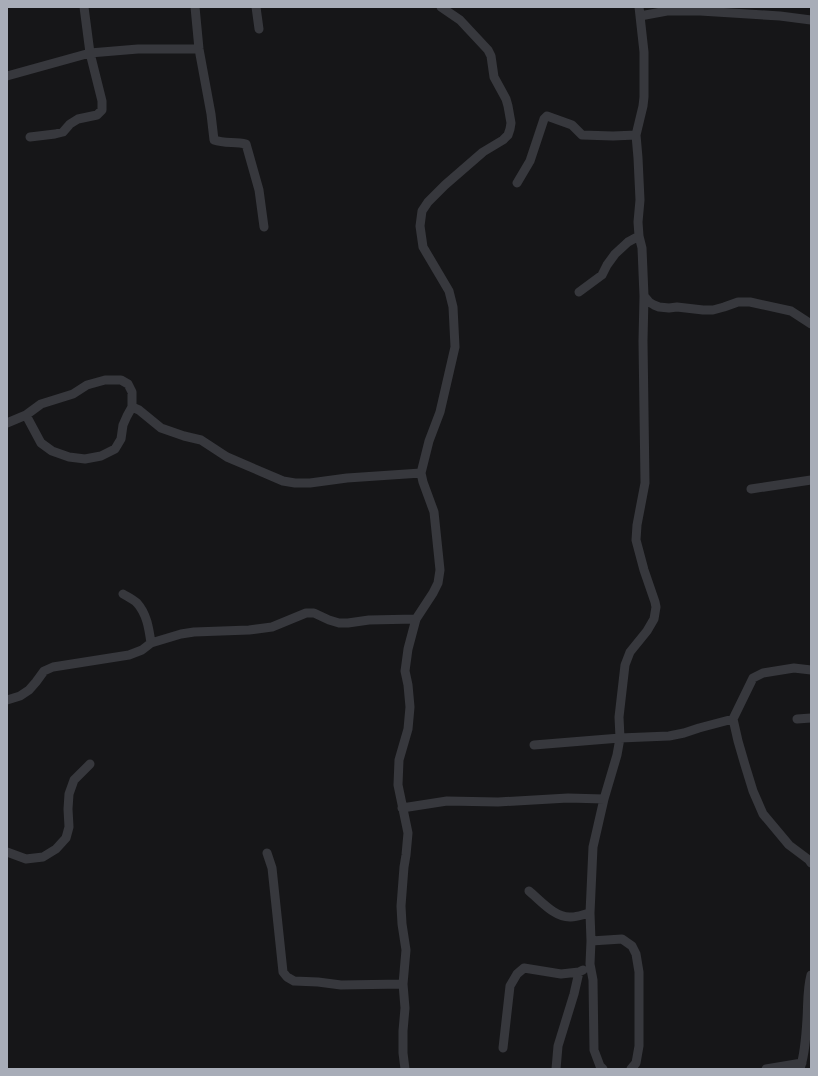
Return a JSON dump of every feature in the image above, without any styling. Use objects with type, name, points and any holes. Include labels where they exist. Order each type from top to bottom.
[{"type":"street","points":[[30,137],[63,132],[70,124],[78,119],[97,115],[102,110],[102,101],[90,53],[84,7]]},
{"type":"street","points":[[196,7],[199,49],[211,114],[214,140],[246,144],[259,190],[264,227]]},
{"type":"street","points":[[256,7],[259,29]]},
{"type":"street","points":[[405,1069],[403,1046],[403,1023],[405,1008],[403,984],[406,950],[400,906],[408,833],[398,785],[399,760],[408,729],[410,707],[405,671],[408,649],[416,619],[438,583],[440,570],[434,512],[421,472],[440,412],[455,347],[454,307],[449,291],[423,247],[420,226],[422,211],[428,202],[444,185],[483,152],[503,140],[508,134],[511,123],[506,99],[494,77],[491,56],[488,50],[460,20],[441,7]]},
{"type":"street","points":[[603,1069],[600,1066],[594,1050],[593,980],[590,964],[590,913],[593,847],[620,738],[619,717],[625,665],[630,652],[647,631],[654,619],[656,607],[636,540],[637,525],[645,483],[643,349],[644,296],[642,248],[638,222],[640,200],[636,135],[644,97],[644,52],[639,12],[700,11],[780,16],[811,20]]},
{"type":"street","points":[[7,76],[90,53],[138,49],[199,49]]},
{"type":"street","points":[[517,183],[530,161],[544,119],[547,116],[572,125],[582,135],[636,135]]},
{"type":"street","points":[[579,292],[602,275],[615,254],[628,242],[639,236]]},
{"type":"street","points":[[644,296],[654,305],[670,308],[677,307],[703,310],[713,310],[738,302],[750,302],[791,311],[811,324]]},
{"type":"street","points":[[7,423],[26,415],[41,404],[73,394],[86,385],[105,380],[121,380],[128,384],[132,392],[132,407],[123,425],[121,439],[115,449],[101,456],[85,459],[69,457],[52,451],[41,443],[26,415]]},
{"type":"street","points":[[132,407],[139,410],[161,428],[201,440],[227,457],[283,481],[310,483],[347,478],[421,472]]},
{"type":"street","points":[[750,489],[811,480]]},
{"type":"street","points":[[123,594],[138,604],[148,623],[151,643]]},
{"type":"street","points":[[7,700],[20,696],[29,690],[44,671],[53,667],[129,655],[142,650],[151,643],[181,634],[194,632],[249,630],[272,627],[306,613],[314,613],[339,623],[369,620],[416,619]]},
{"type":"street","points":[[811,670],[794,668],[763,672],[753,678],[734,719],[738,741],[745,765],[753,791],[763,814],[789,845],[809,860],[811,864]]},
{"type":"street","points":[[797,718],[811,718]]},
{"type":"street","points":[[534,745],[620,738],[669,736],[734,719]]},
{"type":"street","points":[[7,852],[26,859],[43,857],[56,849],[66,838],[69,827],[69,794],[74,780],[90,764]]},
{"type":"street","points":[[402,808],[447,801],[498,802],[568,798],[604,799]]},
{"type":"street","points":[[267,853],[272,868],[283,972],[287,977],[294,981],[335,984],[403,984]]},
{"type":"street","points":[[529,891],[561,916],[571,917],[590,913]]},
{"type":"street","points":[[591,941],[622,939],[632,946],[636,954],[639,972],[639,1046],[636,1063],[631,1069]]},
{"type":"street","points":[[503,1048],[510,986],[517,974],[524,968],[561,974],[579,972],[590,964]]},
{"type":"street","points":[[556,1069],[558,1046],[579,972]]},
{"type":"street","points":[[766,1069],[801,1066],[804,1056],[808,991],[811,975]]}]
